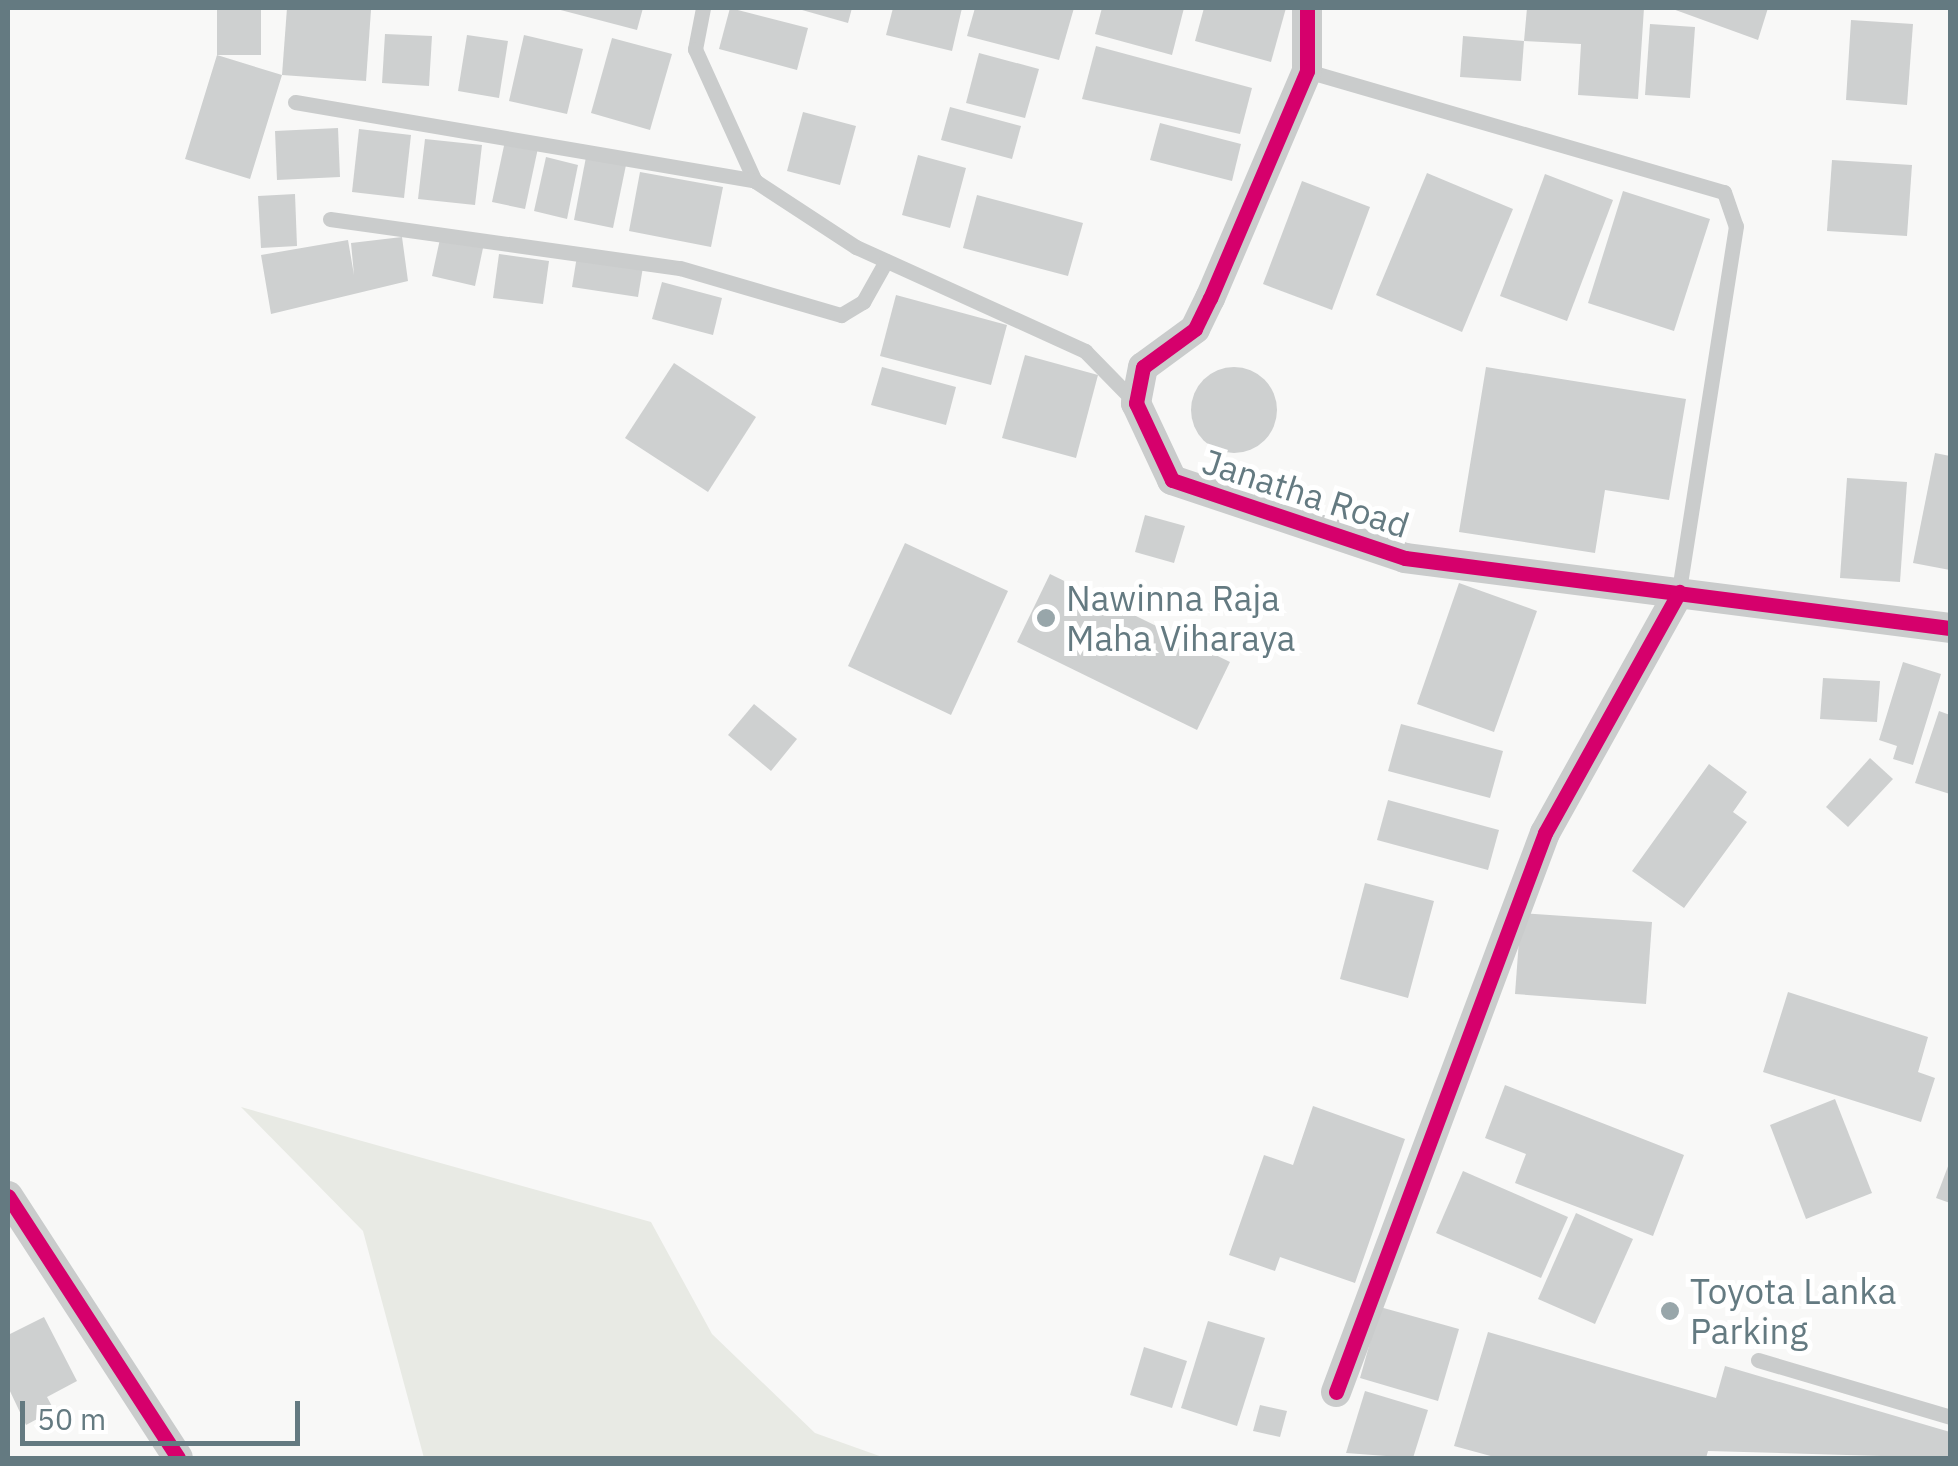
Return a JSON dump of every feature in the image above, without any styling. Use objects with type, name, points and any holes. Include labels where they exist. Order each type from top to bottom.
[{"type":"street","points":[[1136,403],[1142,367],[1195,328],[1307,71],[1307,8]]},
{"type":"street","name":"Janatha Road","points":[[1136,403],[1172,480],[1210,500],[1405,558],[1950,628]]},
{"type":"street","points":[[1336,1392],[1545,832],[1679,592]]},
{"type":"street","points":[[8,1196],[178,1458]]},
{"type":"lane","points":[[703,8],[695,48],[754,181]]},
{"type":"lane","points":[[1307,71],[1724,192],[1736,226],[1679,592]]},
{"type":"lane","points":[[295,102],[754,181],[886,261],[1085,351],[1136,403]]},
{"type":"lane","points":[[330,218],[680,268],[841,314],[863,302],[886,261]]},
{"type":"lane","points":[[1758,1360],[1950,1417]]},
{"type":"shaded area","points":[[241,1107],[651,1222],[712,1334],[815,1433],[885,1458],[424,1458],[363,1231]]},
{"type":"building","points":[[217,8],[261,8],[261,55],[217,55]]},
{"type":"building","points":[[287,8],[371,10],[366,81],[282,75]]},
{"type":"building","points":[[553,8],[643,8],[637,30]]},
{"type":"building","points":[[730,8],[808,28],[797,70],[719,49]]},
{"type":"building","points":[[795,8],[852,8],[848,23]]},
{"type":"building","points":[[893,8],[962,8],[952,51],[886,35]]},
{"type":"building","points":[[975,8],[1074,8],[1059,60],[967,36]]},
{"type":"building","points":[[1102,8],[1184,8],[1172,55],[1095,34]]},
{"type":"building","points":[[1204,8],[1286,8],[1271,62],[1195,41]]},
{"type":"building","points":[[1527,8],[1644,8],[1638,99],[1578,95],[1581,44],[1524,41]]},
{"type":"building","points":[[1670,8],[1768,8],[1758,40]]},
{"type":"building","points":[[1851,20],[1913,24],[1907,105],[1846,100]]},
{"type":"building","points":[[1650,24],[1695,27],[1690,98],[1645,95]]},
{"type":"building","points":[[385,34],[432,36],[429,86],[382,83]]},
{"type":"building","points":[[467,35],[508,41],[499,98],[458,91]]},
{"type":"building","points":[[524,35],[583,49],[567,114],[509,101]]},
{"type":"building","points":[[1463,36],[1524,41],[1521,81],[1460,77]]},
{"type":"building","points":[[612,38],[672,54],[650,130],[591,113]]},
{"type":"building","points":[[1096,46],[1252,88],[1240,134],[1082,99]]},
{"type":"building","points":[[979,53],[1039,69],[1025,118],[966,103]]},
{"type":"building","points":[[217,55],[282,75],[250,179],[185,159]]},
{"type":"building","points":[[950,107],[1021,126],[1012,159],[941,140]]},
{"type":"building","points":[[803,112],[856,126],[840,185],[787,171]]},
{"type":"building","points":[[1160,123],[1241,144],[1232,181],[1150,160]]},
{"type":"building","points":[[338,128],[340,177],[277,180],[275,131]]},
{"type":"building","points":[[359,129],[411,135],[404,198],[352,192]]},
{"type":"building","points":[[425,139],[482,145],[475,205],[418,199]]},
{"type":"building","points":[[505,141],[538,148],[525,209],[492,202]]},
{"type":"building","points":[[918,155],[966,168],[950,228],[902,215]]},
{"type":"building","points":[[546,157],[578,165],[567,219],[534,211]]},
{"type":"building","points":[[586,157],[626,165],[613,228],[574,220]]},
{"type":"building","points":[[1832,160],[1912,165],[1907,236],[1827,231]]},
{"type":"building","points":[[640,172],[723,187],[711,247],[629,231]]},
{"type":"building","points":[[1427,173],[1513,209],[1462,332],[1376,295]]},
{"type":"building","points":[[1545,174],[1613,200],[1567,321],[1500,296]]},
{"type":"building","points":[[1302,181],[1370,207],[1332,310],[1263,284]]},
{"type":"building","points":[[1623,191],[1710,219],[1674,331],[1588,303]]},
{"type":"building","points":[[295,194],[297,246],[261,248],[258,196]]},
{"type":"building","points":[[977,195],[1083,223],[1068,276],[963,248]]},
{"type":"building","points":[[402,237],[408,281],[271,314],[261,255],[348,240],[354,275],[351,243]]},
{"type":"building","points":[[440,239],[483,248],[475,286],[432,276]]},
{"type":"building","points":[[499,254],[549,261],[543,304],[493,298]]},
{"type":"building","points":[[577,256],[643,267],[638,297],[572,287]]},
{"type":"building","points":[[662,282],[722,298],[713,335],[652,319]]},
{"type":"building","points":[[896,295],[1007,325],[991,385],[880,356]]},
{"type":"building","points":[[1025,355],[1098,375],[1076,458],[1002,438]]},
{"type":"building","points":[[674,363],[756,417],[708,492],[625,438]]},
{"type":"building","points":[[882,367],[956,387],[946,425],[871,405]]},
{"type":"building","points":[[1226,367],[1242,367],[1265,379],[1274,393],[1274,427],[1265,441],[1242,453],[1226,453],[1210,446],[1198,434],[1191,418],[1191,402],[1198,386],[1210,374]]},
{"type":"building","points":[[1486,367],[1686,399],[1669,500],[1605,490],[1595,553],[1459,532]]},
{"type":"building","points":[[1935,453],[1950,456],[1950,570],[1913,563]]},
{"type":"building","points":[[1847,478],[1907,482],[1900,582],[1840,578]]},
{"type":"building","points":[[1145,515],[1185,526],[1174,563],[1135,552]]},
{"type":"building","points":[[905,543],[1008,591],[951,715],[848,666]]},
{"type":"building","points":[[1050,574],[1230,662],[1197,730],[1017,642]]},
{"type":"building","points":[[1459,583],[1537,611],[1494,732],[1417,704]]},
{"type":"building","points":[[1903,662],[1941,674],[1913,765],[1893,759],[1897,746],[1879,740]]},
{"type":"building","points":[[1823,678],[1880,681],[1877,722],[1820,719]]},
{"type":"building","points":[[754,704],[797,739],[771,771],[728,735]]},
{"type":"building","points":[[1939,711],[1950,715],[1950,794],[1915,783]]},
{"type":"building","points":[[1401,724],[1503,751],[1490,798],[1388,771]]},
{"type":"building","points":[[1870,758],[1893,779],[1848,827],[1826,807]]},
{"type":"building","points":[[1709,764],[1747,792],[1733,812],[1747,822],[1684,908],[1632,871]]},
{"type":"building","points":[[1388,800],[1499,830],[1488,870],[1377,840]]},
{"type":"building","points":[[1365,883],[1434,901],[1408,998],[1340,979]]},
{"type":"building","points":[[1521,913],[1652,922],[1646,1004],[1515,994]]},
{"type":"building","points":[[1788,992],[1928,1037],[1918,1072],[1935,1078],[1921,1122],[1763,1072]]},
{"type":"building","points":[[1505,1085],[1684,1155],[1653,1236],[1515,1183],[1526,1154],[1485,1138]]},
{"type":"building","points":[[1835,1099],[1872,1193],[1806,1219],[1770,1125]]},
{"type":"building","points":[[1313,1106],[1405,1139],[1355,1283],[1280,1257],[1275,1271],[1229,1255],[1264,1155],[1293,1165]]},
{"type":"building","points":[[1950,1161],[1950,1203],[1936,1198]]},
{"type":"building","points":[[1463,1171],[1568,1217],[1541,1278],[1436,1233]]},
{"type":"building","points":[[1576,1213],[1633,1239],[1595,1324],[1538,1299]]},
{"type":"building","points":[[1380,1307],[1459,1329],[1438,1401],[1360,1378]]},
{"type":"building","points":[[44,1317],[77,1381],[47,1397],[54,1410],[26,1425],[8,1387],[8,1335]]},
{"type":"building","points":[[1208,1321],[1265,1338],[1237,1426],[1181,1408]]},
{"type":"building","points":[[1488,1332],[1716,1398],[1725,1366],[1950,1432],[1950,1458],[1708,1451],[1706,1458],[1498,1458],[1454,1446]]},
{"type":"building","points":[[1144,1347],[1187,1361],[1172,1408],[1130,1395]]},
{"type":"building","points":[[1365,1391],[1428,1410],[1413,1458],[1346,1453]]},
{"type":"building","points":[[1260,1405],[1287,1411],[1280,1437],[1253,1431]]},
{"type":"cycle path","points":[[1307,8],[1307,71],[1210,298],[1195,329],[1143,367],[1136,403],[1172,480],[1405,558],[1950,628]]},
{"type":"cycle path","points":[[1336,1392],[1545,833],[1679,592]]},
{"type":"cycle path","points":[[8,1196],[178,1458]]},
{"type":"place","name":"Nawinna Raja Maha Viharaya","points":[[1046,618]]},
{"type":"place","name":"Toyota Lanka Parking","points":[[1670,1311]]}]
